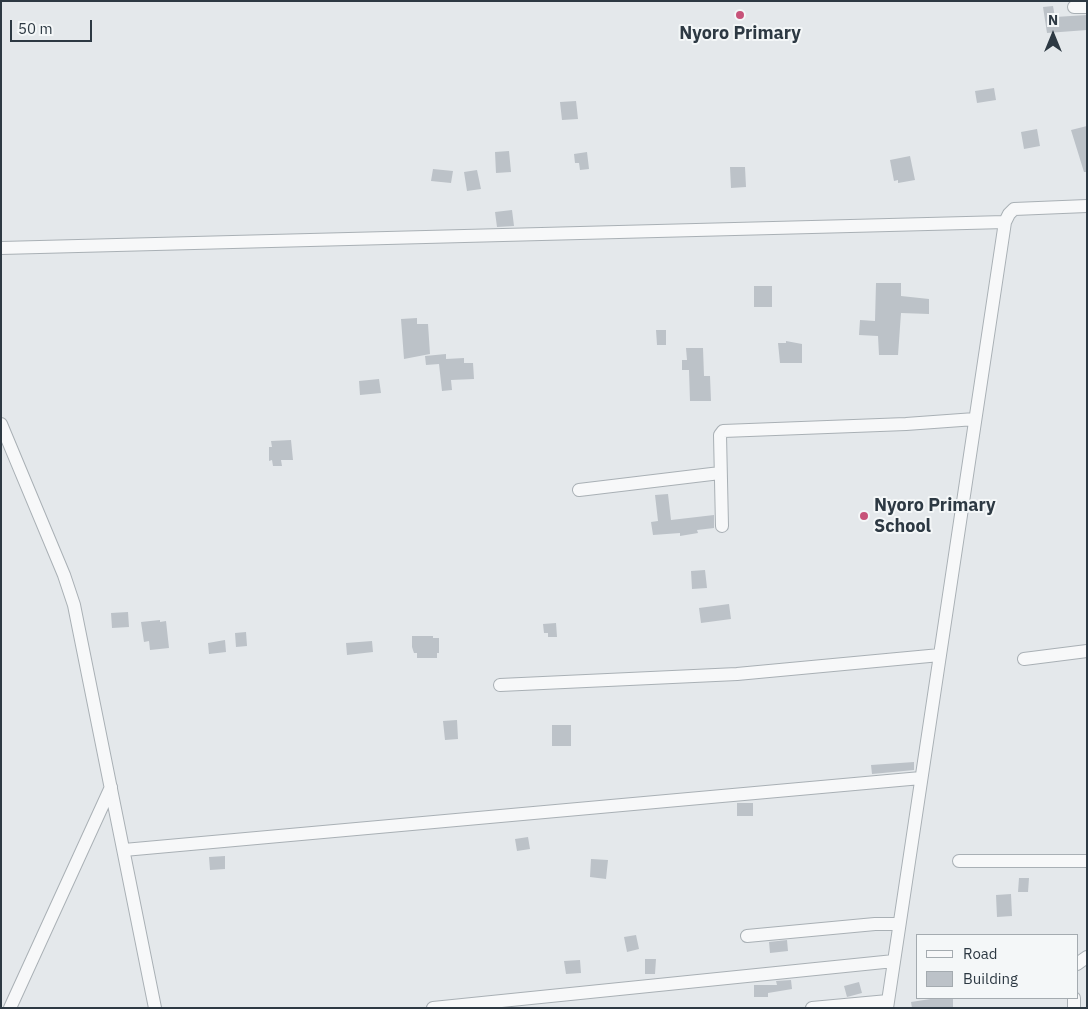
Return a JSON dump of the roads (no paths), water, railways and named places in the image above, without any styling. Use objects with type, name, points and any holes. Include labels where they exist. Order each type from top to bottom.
[{"type":"street","points":[[812,1008],[887,1004],[1005,222],[1008,214],[1014,209],[1087,206]]},
{"type":"street","points":[[1,248],[1005,222]]},
{"type":"street","points":[[722,526],[720,433],[723,430],[906,424],[975,419]]},
{"type":"street","points":[[1,424],[64,575],[74,605],[155,1008]]},
{"type":"street","points":[[579,490],[720,473]]},
{"type":"street","points":[[1024,659],[1087,651]]},
{"type":"street","points":[[500,685],[737,674],[940,655]]},
{"type":"street","points":[[124,850],[921,778]]},
{"type":"street","points":[[10,1008],[111,787]]},
{"type":"street","points":[[959,861],[1087,861]]},
{"type":"street","points":[[748,936],[875,924],[899,924]]},
{"type":"street","points":[[434,1008],[894,960]]},
{"type":"place","name":"Nyoro Primary","points":[[740,15]]},
{"type":"place","name":"Nyoro Primary School","points":[[864,516]]}]
